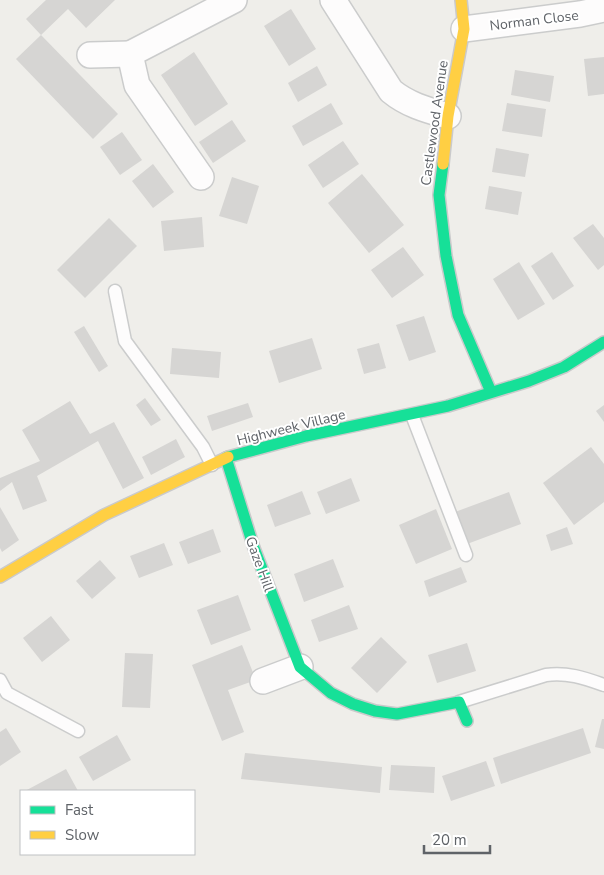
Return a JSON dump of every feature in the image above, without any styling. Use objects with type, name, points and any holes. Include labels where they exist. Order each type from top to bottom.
[{"type":"street","points":[[90,54],[130,54],[234,0]]},
{"type":"street","points":[[333,0],[391,91],[419,108],[448,116]]},
{"type":"street","name":"Castlewood Avenue","points":[[461,0],[464,29],[448,116],[439,195],[446,256],[458,315],[491,392]]},
{"type":"street","name":"Norman Close","points":[[464,29],[580,14],[604,9]]},
{"type":"street","points":[[130,54],[137,85],[201,177]]},
{"type":"street","name":"Highweek Village","points":[[0,577],[104,515],[226,458],[306,436],[448,406],[529,381],[564,367],[604,342]]},
{"type":"street","name":"Gaze Hill","points":[[226,458],[254,548],[300,667],[331,693],[353,704],[375,711],[397,714],[459,702]]},
{"type":"street","points":[[263,681],[300,667]]},
{"type":"street","points":[[459,702],[467,721]]},
{"type":"lane","points":[[115,291],[124,341],[203,447],[212,465]]},
{"type":"lane","points":[[412,415],[466,555]]},
{"type":"lane","points":[[459,702],[558,673],[572,675],[604,685]]},
{"type":"lane","points":[[0,680],[7,693],[78,731]]},
{"type":"building","points":[[46,0],[115,0],[86,28],[68,9],[41,35],[26,19]]},
{"type":"building","points":[[291,9],[316,49],[289,66],[264,26]]},
{"type":"building","points":[[41,35],[118,114],[93,139],[16,59]]},
{"type":"building","points":[[194,52],[228,104],[195,126],[161,75]]},
{"type":"building","points":[[604,57],[604,94],[588,96],[584,59]]},
{"type":"building","points":[[317,66],[327,85],[298,102],[288,83]]},
{"type":"building","points":[[515,70],[554,76],[550,102],[511,95]]},
{"type":"building","points":[[331,103],[343,124],[303,146],[292,126]]},
{"type":"building","points":[[507,103],[546,109],[542,137],[502,131]]},
{"type":"building","points":[[232,120],[246,141],[213,163],[199,142]]},
{"type":"building","points":[[122,132],[142,160],[120,175],[100,147]]},
{"type":"building","points":[[343,141],[359,164],[323,188],[308,165]]},
{"type":"building","points":[[496,148],[529,154],[525,177],[492,172]]},
{"type":"building","points":[[153,164],[174,192],[153,208],[132,181]]},
{"type":"building","points":[[362,174],[404,225],[369,253],[328,203]]},
{"type":"building","points":[[232,177],[259,186],[247,224],[219,216]]},
{"type":"building","points":[[489,186],[522,192],[518,215],[485,209]]},
{"type":"building","points":[[202,217],[204,247],[164,251],[161,221]]},
{"type":"building","points":[[109,218],[137,246],[85,298],[57,270]]},
{"type":"building","points":[[593,224],[604,238],[604,265],[598,270],[573,238]]},
{"type":"building","points":[[403,247],[424,275],[392,298],[371,270]]},
{"type":"building","points":[[552,252],[574,286],[553,300],[531,266]]},
{"type":"building","points":[[519,262],[545,304],[518,320],[493,279]]},
{"type":"building","points":[[424,316],[436,352],[409,361],[396,325]]},
{"type":"building","points":[[84,326],[108,366],[99,372],[74,332]]},
{"type":"building","points":[[312,338],[322,369],[279,383],[269,351]]},
{"type":"building","points":[[379,343],[386,368],[364,374],[357,349]]},
{"type":"building","points":[[172,348],[221,352],[219,378],[170,374]]},
{"type":"building","points":[[145,398],[161,420],[151,426],[136,405]]},
{"type":"building","points":[[70,401],[90,434],[114,422],[144,478],[123,489],[98,441],[37,476],[47,501],[23,510],[12,482],[0,491],[0,478],[40,461],[22,430]]},
{"type":"building","points":[[248,403],[253,417],[212,431],[207,416]]},
{"type":"building","points":[[604,405],[604,422],[596,411]]},
{"type":"building","points":[[176,439],[185,457],[151,475],[142,457]]},
{"type":"building","points":[[591,447],[604,464],[604,502],[574,525],[543,483]]},
{"type":"building","points":[[351,478],[360,501],[326,514],[317,492]]},
{"type":"building","points":[[302,491],[311,514],[275,527],[267,505]]},
{"type":"building","points":[[509,492],[521,524],[467,544],[455,512]]},
{"type":"building","points":[[0,507],[19,540],[2,552],[0,548]]},
{"type":"building","points":[[436,509],[452,549],[416,564],[399,525]]},
{"type":"building","points":[[567,527],[573,544],[551,551],[546,535]]},
{"type":"building","points":[[213,529],[221,552],[188,564],[179,542]]},
{"type":"building","points":[[164,543],[173,565],[139,578],[130,556]]},
{"type":"building","points":[[333,559],[344,587],[304,602],[294,574]]},
{"type":"building","points":[[100,560],[116,578],[92,599],[76,581]]},
{"type":"building","points":[[461,567],[467,582],[429,597],[424,581]]},
{"type":"building","points":[[238,595],[251,630],[211,645],[197,610]]},
{"type":"building","points":[[349,605],[358,629],[319,642],[311,620]]},
{"type":"building","points":[[51,616],[70,640],[42,662],[23,638]]},
{"type":"building","points":[[381,637],[407,662],[377,693],[351,668]]},
{"type":"building","points":[[467,643],[476,671],[437,683],[428,655]]},
{"type":"building","points":[[242,645],[256,680],[228,690],[244,732],[222,741],[192,665]]},
{"type":"building","points":[[125,653],[153,654],[150,708],[122,707]]},
{"type":"building","points":[[602,719],[604,719],[604,749],[595,747]]},
{"type":"building","points":[[6,728],[21,752],[0,766],[0,732]]},
{"type":"building","points":[[583,728],[591,753],[501,784],[493,758]]},
{"type":"building","points":[[117,735],[131,760],[93,781],[79,757]]},
{"type":"building","points":[[245,753],[382,767],[380,793],[241,779]]},
{"type":"building","points":[[486,761],[495,786],[451,801],[442,776]]},
{"type":"building","points":[[391,765],[435,767],[434,793],[389,790]]},
{"type":"building","points":[[66,769],[77,790],[27,790]]},
{"type":"traffic: fast","points":[[443,164],[439,195],[446,256],[458,315],[491,392]]},
{"type":"traffic: fast","points":[[228,457],[306,436],[448,406],[529,381],[564,367],[604,342]]},
{"type":"traffic: fast","points":[[226,458],[254,548],[300,667],[331,693],[353,704],[375,711],[397,714],[459,702],[467,721]]},
{"type":"traffic: slow","points":[[443,164],[448,116],[464,29],[461,0]]},
{"type":"traffic: slow","points":[[0,577],[104,515],[228,457]]}]
